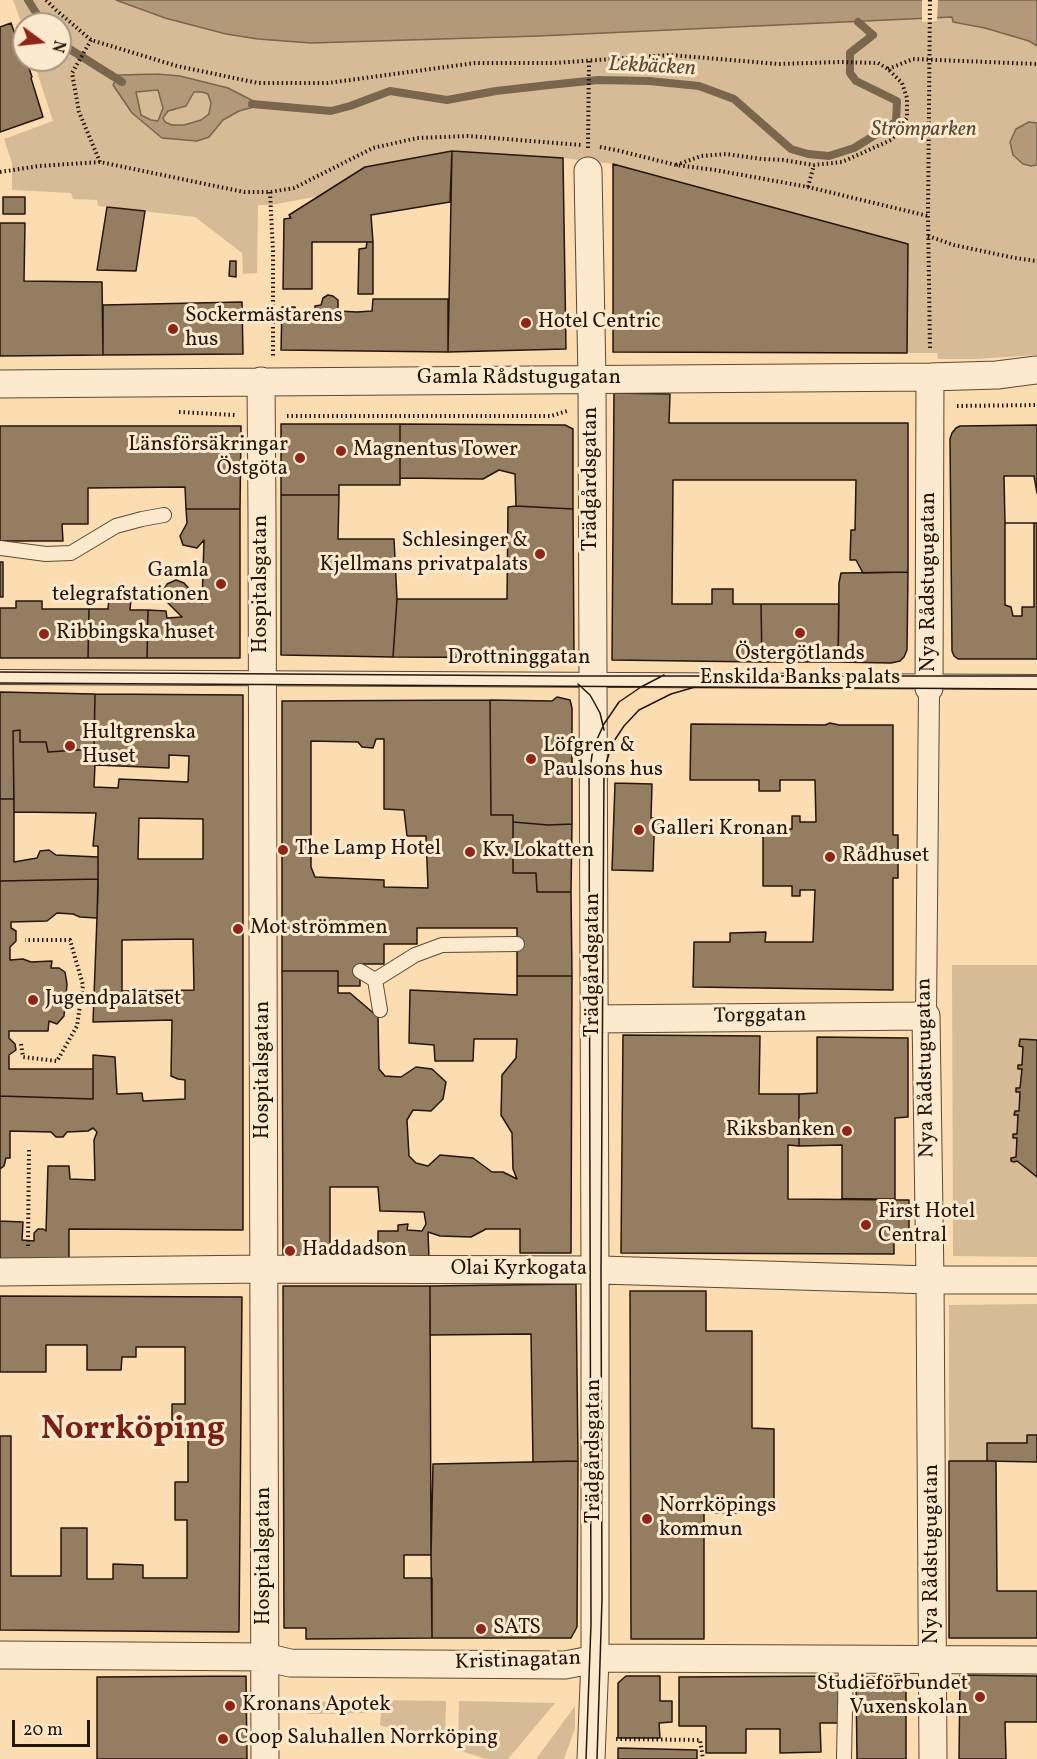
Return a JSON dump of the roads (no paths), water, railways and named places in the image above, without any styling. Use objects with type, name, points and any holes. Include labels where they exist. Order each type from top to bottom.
[{"type":"street","name":"Trädgårdsgatan","points":[[588,158],[594,680],[595,1659],[591,1749]]},
{"type":"street","name":"Gamla Rådstugugatan","points":[[0,384],[930,377],[997,375],[1037,370]]},
{"type":"street","name":"Nya Rådstugugatan","points":[[930,377],[926,1016],[933,1759]]},
{"type":"street","name":"Hospitalsgatan","points":[[265,1759],[262,457],[267,381]]},
{"type":"street","name":"Torggatan","points":[[594,1019],[926,1016]]},
{"type":"street","name":"Olai Kyrkogata","points":[[0,1272],[264,1269],[595,1270],[930,1280],[1037,1280]]},
{"type":"street","name":"Kristinagatan","points":[[0,1655],[265,1657],[290,1663],[565,1665],[595,1659],[1037,1660]]},
{"type":"lane","points":[[0,549],[46,554],[71,553],[116,526],[164,515]]},
{"type":"lane","name":"Drottninggatan","points":[[0,677],[594,680],[929,685],[1037,682]]},
{"type":"lane","points":[[375,980],[415,955],[442,945],[517,944]]},
{"type":"lane","points":[[360,971],[375,980],[380,1010]]},
{"type":"lane","points":[[844,1759],[846,1659]]},
{"type":"waterway","name":"Lekbäcken","points":[[28,0],[36,12]]},
{"type":"waterway","name":"Lekbäcken","points":[[252,104],[331,111],[390,91],[447,100],[496,91],[598,80],[649,81],[699,86],[734,99],[791,149],[808,154],[829,156],[854,148],[896,122],[897,101],[856,81],[850,73],[850,53],[873,35],[858,22]]},
{"type":"waterway","name":"Lekbäcken","points":[[72,51],[122,82]]},
{"type":"tram line","points":[[0,672],[562,676],[1037,676]]},
{"type":"tram line","points":[[586,1759],[591,1624],[589,777],[593,748],[604,724],[619,702],[664,675]]},
{"type":"tram line","points":[[0,683],[1037,689]]},
{"type":"tram line","points":[[578,684],[594,702],[600,713],[604,730]]},
{"type":"tram line","points":[[597,1759],[602,1599],[604,770],[612,744],[639,710],[671,694],[695,687]]},
{"type":"place","name":"Hotel Centric","points":[[526,323]]},
{"type":"place","name":"Sockermästarens hus","points":[[173,329]]},
{"type":"place","name":"Magnentus Tower","points":[[341,451]]},
{"type":"place","name":"Länsförsäkringar Östgöta","points":[[300,458]]},
{"type":"place","name":"Schlesinger & Kjellmans privatpalats","points":[[540,554]]},
{"type":"place","name":"Gamla telegrafstationen","points":[[221,584]]},
{"type":"place","name":"Östergötlands Enskilda Banks palats","points":[[800,633]]},
{"type":"place","name":"Ribbingska huset","points":[[44,634]]},
{"type":"place","name":"Hultgrenska Huset","points":[[70,746]]},
{"type":"place","name":"Löfgren & Paulsons hus","points":[[531,759]]},
{"type":"place","name":"Galleri Kronan","points":[[639,830]]},
{"type":"place","name":"The Lamp Hotel","points":[[283,850]]},
{"type":"place","name":"Kv. Lokatten","points":[[470,852]]},
{"type":"place","name":"Rådhuset","points":[[830,857]]},
{"type":"place","name":"Mot strömmen","points":[[238,929]]},
{"type":"place","name":"Jugendpalatset","points":[[33,1000]]},
{"type":"place","name":"Riksbanken","points":[[847,1131]]},
{"type":"place","name":"First Hotel Central","points":[[866,1225]]},
{"type":"place","name":"Haddadson","points":[[290,1251]]},
{"type":"place","name":"Norrköpings kommun","points":[[647,1519]]},
{"type":"place","name":"SATS","points":[[481,1629]]},
{"type":"place","name":"Studieförbundet Vuxenskolan","points":[[980,1697]]},
{"type":"place","name":"Kronans Apotek","points":[[230,1706]]},
{"type":"place","name":"Coop Saluhallen Norrköping","points":[[223,1739]]},
{"type":"district","name":"Norrköping","points":[[133,1432]]},
{"type":"park label","name":"Strömparken","points":[[924,131]]}]
